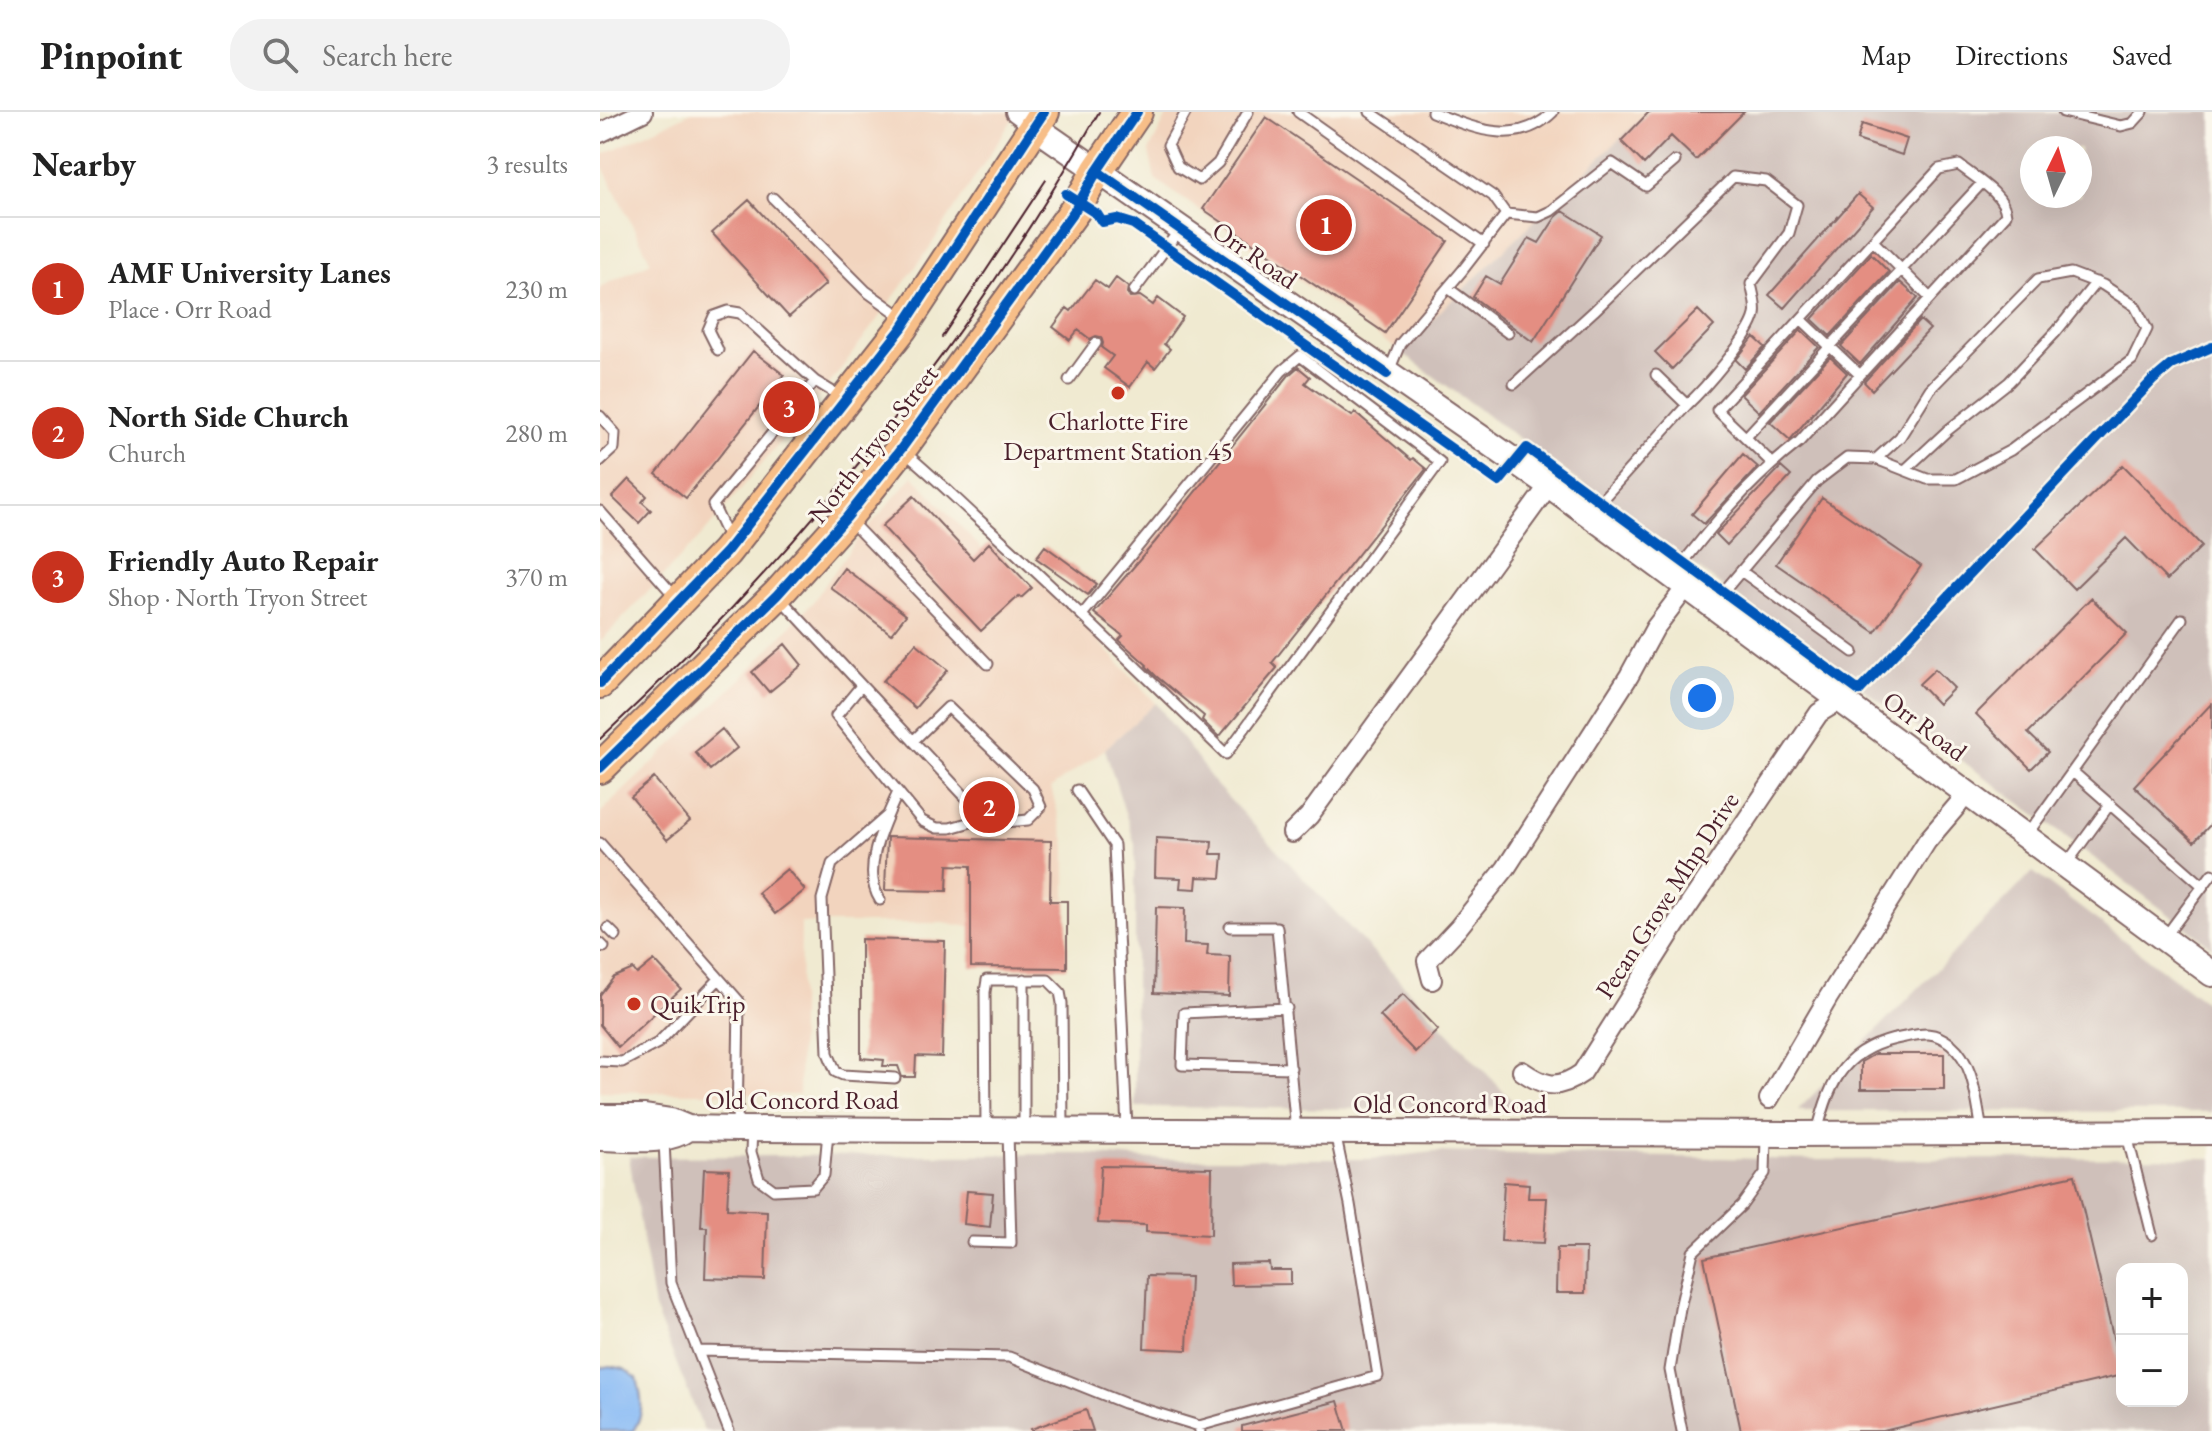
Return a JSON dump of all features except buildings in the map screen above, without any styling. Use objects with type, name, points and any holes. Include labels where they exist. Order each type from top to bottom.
[{"type":"main road","name":"North Tryon Street","points":[[600,768],[777,595],[847,517],[901,449],[1075,210],[1137,112]]},
{"type":"main road","name":"North Tryon Street","points":[[600,683],[731,544],[907,321],[1031,117]]},
{"type":"street","points":[[600,133],[643,112]]},
{"type":"street","name":"Orr Road","points":[[1031,117],[1097,171],[1589,514],[2212,974]]},
{"type":"street","points":[[1292,833],[1309,816],[1549,485]]},
{"type":"street","points":[[1432,980],[1427,961],[1506,868],[1629,676],[1680,581]]},
{"type":"street","name":"Pecan Grove Mhp Drive","points":[[1522,1071],[1540,1083],[1550,1085],[1560,1084],[1582,1073],[1675,926],[1819,713],[1842,699]]},
{"type":"street","points":[[1769,1099],[1828,998],[1927,841],[1968,793]]},
{"type":"street","points":[[600,1117],[600,1129]]},
{"type":"street","name":"Old Concord Road","points":[[600,1117],[658,1118],[688,1128],[2212,1132]]},
{"type":"street","name":"Old Concord Road","points":[[600,1138],[664,1137],[680,1134],[688,1128]]},
{"type":"lane","points":[[1186,112],[1168,145],[1178,167],[1199,180],[1218,163],[1248,112]]},
{"type":"lane","points":[[1298,112],[1484,244]]},
{"type":"lane","points":[[1370,112],[1493,196],[1506,214],[1538,217],[1551,211],[1612,163],[1646,186],[1675,161]]},
{"type":"lane","points":[[1432,112],[1471,127],[1499,133],[1526,130],[1553,112]]},
{"type":"lane","points":[[2063,112],[2121,126],[2133,123],[2143,112]]},
{"type":"lane","points":[[1680,581],[1708,529],[1772,463],[1799,442],[2006,215],[2005,205],[1959,165],[1939,169],[1717,410],[1772,463]]},
{"type":"lane","points":[[1514,384],[1733,177],[1766,181],[1797,205],[1789,233],[1751,284],[1756,314],[1746,332],[1709,384],[1589,514]]},
{"type":"lane","points":[[1746,437],[1982,183]]},
{"type":"lane","points":[[773,198],[866,291],[907,321]]},
{"type":"lane","points":[[1387,374],[1400,344],[1506,214]]},
{"type":"lane","points":[[1134,291],[1180,229]]},
{"type":"lane","points":[[1873,241],[1930,298]]},
{"type":"lane","points":[[1712,605],[1817,481],[1847,458],[1876,459],[1927,479],[1956,479],[2011,450],[2132,360],[2147,329],[2135,306],[2096,282],[2071,273],[2038,279],[1930,389],[1900,437],[1876,459]]},
{"type":"lane","points":[[1905,470],[1948,430],[2009,382],[2056,332],[2096,282]]},
{"type":"lane","points":[[1448,288],[1508,333]]},
{"type":"lane","points":[[718,350],[708,330],[714,316],[728,311],[740,313],[815,381],[846,400]]},
{"type":"lane","points":[[1801,319],[1860,375]]},
{"type":"lane","points":[[1069,380],[1096,343]]},
{"type":"lane","points":[[901,449],[935,476],[1226,754],[1440,462],[1300,356],[1282,371],[1082,615]]},
{"type":"lane","points":[[1656,375],[1687,405]]},
{"type":"lane","points":[[731,544],[713,505],[815,381]]},
{"type":"lane","points":[[600,416],[615,433],[614,448],[600,461]]},
{"type":"lane","points":[[600,511],[680,601]]},
{"type":"lane","points":[[847,517],[988,664]]},
{"type":"lane","points":[[1741,571],[1853,652]]},
{"type":"lane","points":[[777,595],[985,818]]},
{"type":"lane","points":[[2026,836],[2182,619]]},
{"type":"lane","points":[[861,686],[836,716],[922,821],[937,828],[950,828],[985,818],[1006,822],[1028,820],[1041,807],[1033,789],[948,707],[913,741]]},
{"type":"lane","points":[[2073,772],[2203,886]]},
{"type":"lane","points":[[1077,790],[1114,845],[1127,1129]]},
{"type":"lane","points":[[880,900],[874,891],[875,842],[898,792]]},
{"type":"lane","points":[[2065,865],[2110,804]]},
{"type":"lane","points":[[887,816],[832,864],[822,899],[828,1053],[836,1072],[843,1075],[895,1078]]},
{"type":"lane","points":[[600,843],[739,1001],[744,1128],[759,1179],[774,1190],[813,1188],[824,1175],[828,1129]]},
{"type":"lane","points":[[600,860],[609,852]]},
{"type":"lane","points":[[2164,938],[2212,874]]},
{"type":"lane","points":[[1230,927],[1277,927],[1287,1008],[1296,1131]]},
{"type":"lane","points":[[608,928],[616,936]]},
{"type":"lane","points":[[600,1061],[622,1062],[658,1043],[719,979]]},
{"type":"lane","points":[[1006,1129],[1024,979]]},
{"type":"lane","points":[[972,1242],[1011,1243],[1006,1129],[985,992],[987,980],[1048,980],[1060,992],[1063,1129]]},
{"type":"lane","points":[[1287,1008],[1184,1013],[1182,1065],[1291,1068]]},
{"type":"lane","points":[[1817,1133],[1823,1106],[1832,1088],[1843,1067],[1860,1050],[1930,1032],[1952,1045],[1970,1070],[1983,1132]]},
{"type":"lane","points":[[698,1351],[1009,1357],[1124,1403],[1200,1428],[1378,1376],[1350,1204],[1334,1131]]},
{"type":"lane","points":[[2126,1132],[2152,1235]]},
{"type":"lane","points":[[1682,1431],[1670,1370],[1693,1252],[1742,1205],[1765,1173],[1766,1133]]},
{"type":"lane","points":[[664,1137],[671,1283],[729,1431]]},
{"type":"shaded area","points":[[692,112],[1017,112],[926,253],[835,377],[703,534],[600,642],[600,287],[651,262],[600,156]]},
{"type":"shaded area","points":[[1169,112],[1648,112],[1399,351],[1155,179],[1149,151]]},
{"type":"shaded area","points":[[1648,112],[2212,112],[2212,947],[2061,833],[1399,351]]},
{"type":"shaded area","points":[[913,476],[1024,594],[1039,577],[1156,703],[1105,749],[1051,788],[1066,845],[1066,899],[1033,898],[1033,935],[946,923],[801,923],[799,1095],[600,1091],[600,813],[740,680],[813,602],[854,544]]},
{"type":"shaded area","points":[[1156,703],[1217,786],[1518,1107],[1135,1107],[1135,844],[1105,749]]},
{"type":"shaded area","points":[[2033,872],[2212,1007],[2212,1112],[1797,1111]]},
{"type":"shaded area","points":[[1434,1152],[1817,1160],[2212,1158],[2212,1431],[704,1431],[654,1308],[629,1157],[1085,1154],[1148,1159],[1371,1159]]},
{"type":"water","points":[[610,1366],[624,1369],[637,1378],[641,1405],[633,1431],[600,1431],[600,1368]]},
{"type":"tram line","points":[[600,739],[742,597],[874,445],[993,283],[1099,112]]},
{"type":"tram line","points":[[942,337],[1046,180]]},
{"type":"cycle path","points":[[600,683],[726,552],[902,328],[1044,112]]},
{"type":"cycle path","points":[[600,768],[777,595],[847,517],[901,449],[1075,210],[1137,112]]},
{"type":"cycle path","points":[[1097,171],[1387,374]]},
{"type":"cycle path","points":[[1066,194],[1097,214],[1102,222],[1117,219],[1133,224],[1499,482],[1527,448],[1859,691],[2152,381],[2171,365],[2212,347]]},
{"type":"place","name":"AMF University Lanes","points":[[1326,225]]},
{"type":"place","name":"Charlotte Fire Department Station 45","points":[[1118,393]]},
{"type":"place","name":"Friendly Auto Repair","points":[[789,407]]},
{"type":"place","name":"North Side Church","points":[[989,807]]},
{"type":"place","name":"QuikTrip","points":[[634,1004]]}]
